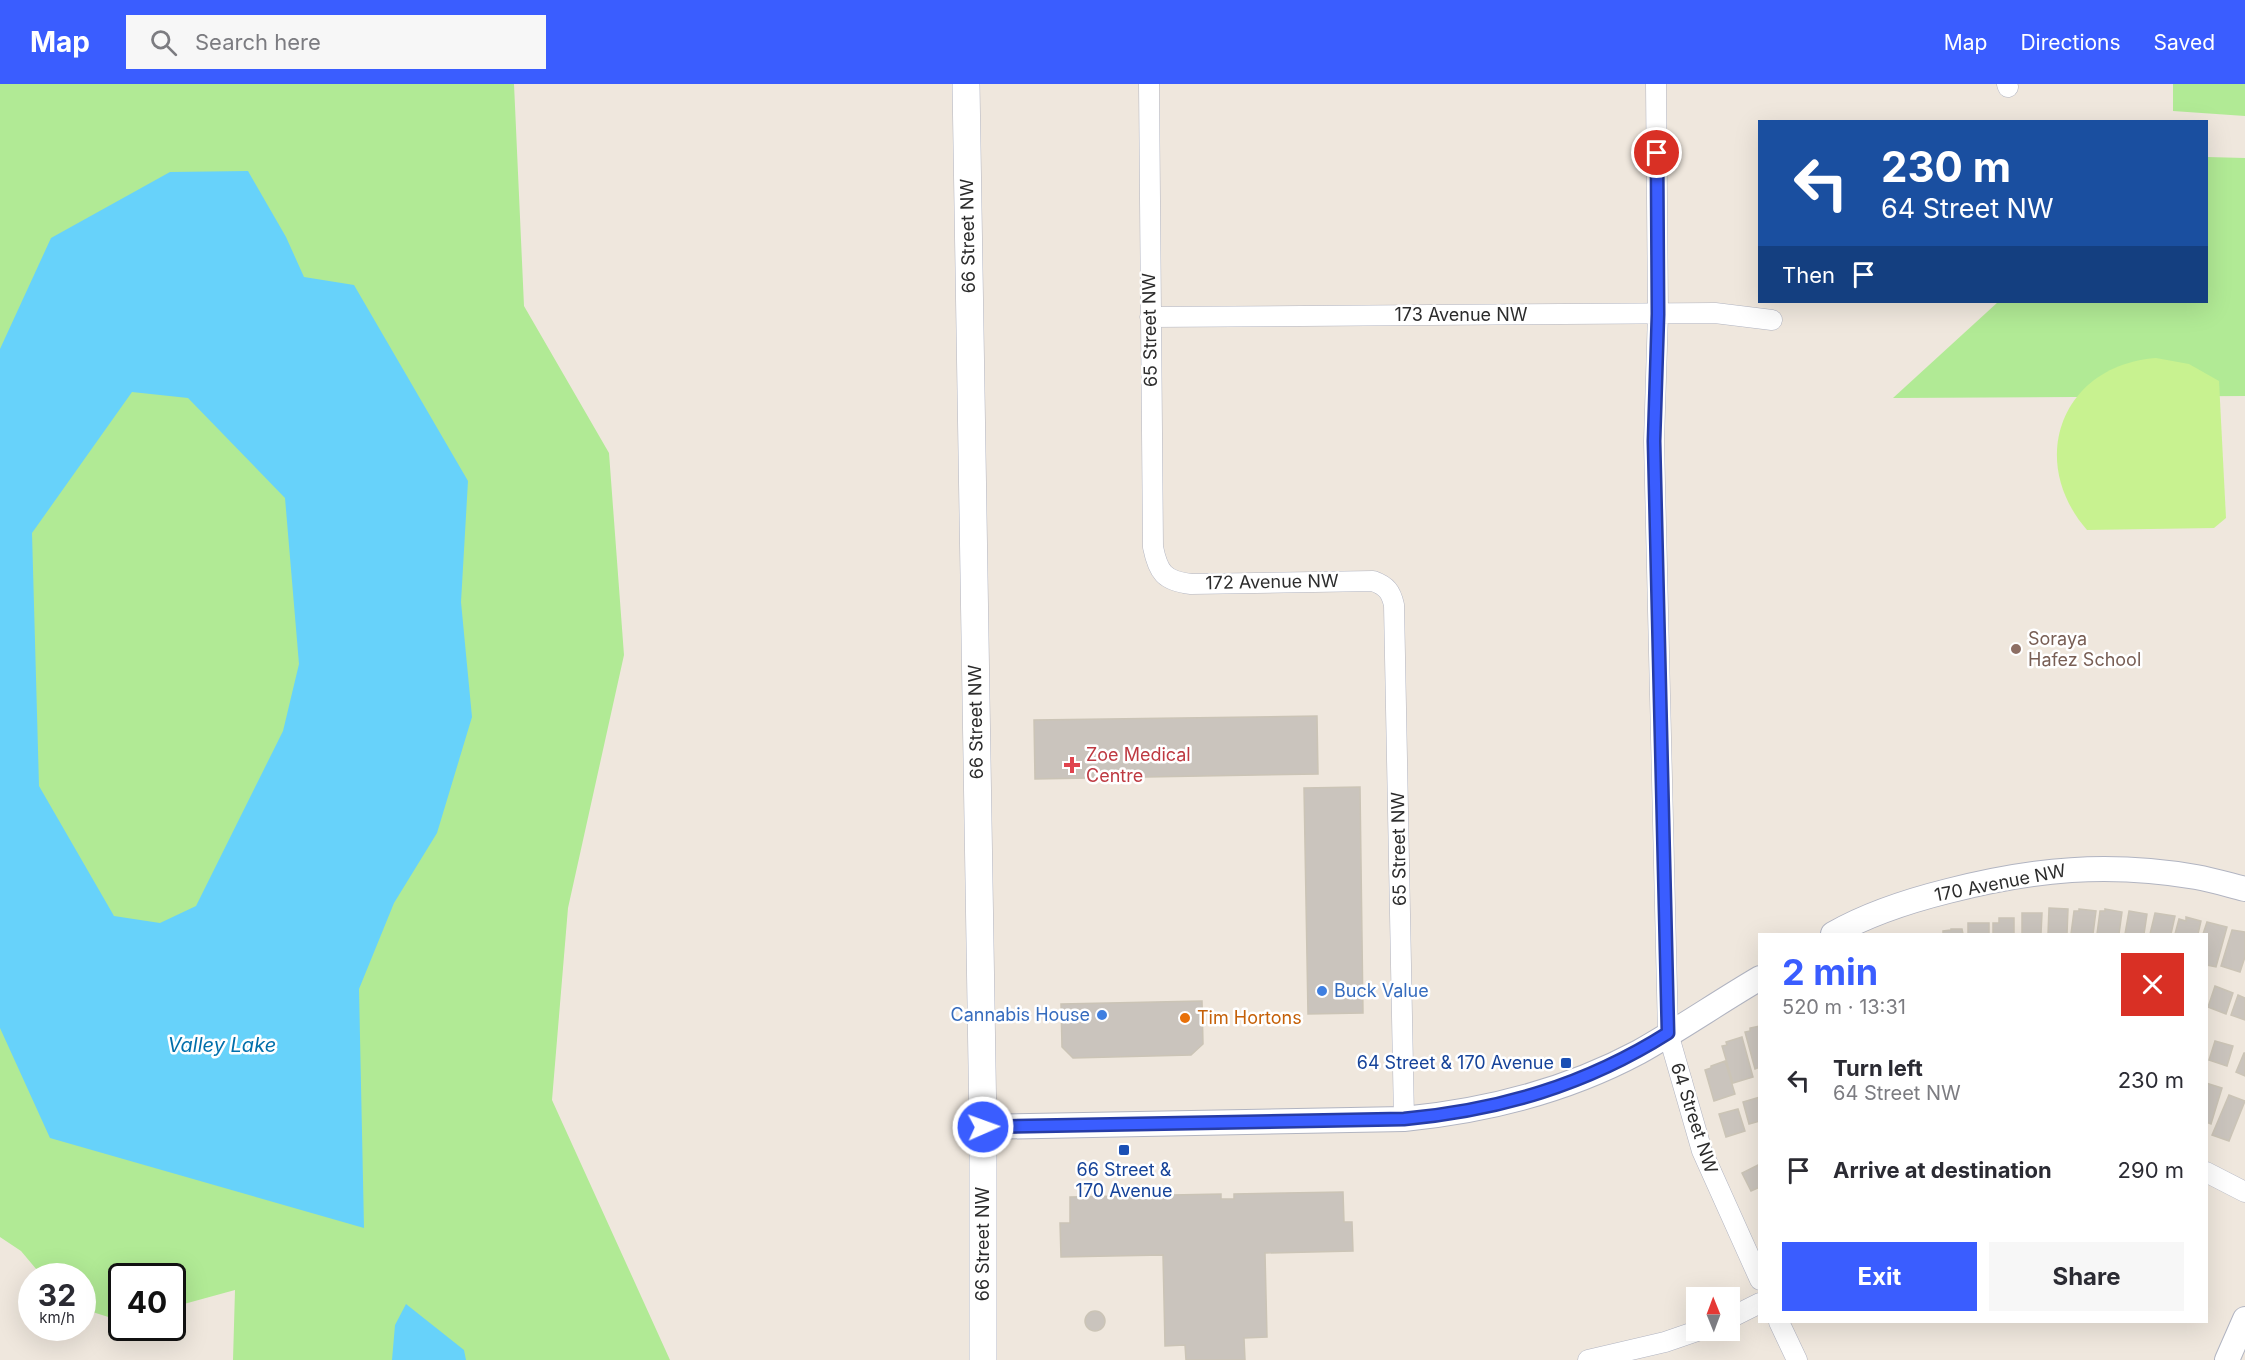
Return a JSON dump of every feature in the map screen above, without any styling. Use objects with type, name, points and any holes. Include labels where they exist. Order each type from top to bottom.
[{"type":"main road","name":"66 Street NW","points":[[966,84],[983,1127],[983,1360]]},
{"type":"street","name":"65 Street NW","points":[[1149,84],[1153,547],[1156,562],[1164,574]]},
{"type":"street","name":"64 Street NW","points":[[1656,84],[1658,314],[1654,441],[1668,1033],[1702,1151],[1758,1276]]},
{"type":"street","name":"173 Avenue NW","points":[[1150,317],[1715,313],[1772,320]]},
{"type":"street","name":"172 Avenue NW","points":[[1164,574],[1174,582],[1191,584],[1360,580],[1383,584]]},
{"type":"street","name":"65 Street NW","points":[[1383,584],[1391,592],[1395,605],[1404,1119]]},
{"type":"street","name":"170 Avenue NW","points":[[1835,933],[1882,912],[1926,897],[1992,881],[2055,870],[2100,868],[2151,871],[2199,877],[2245,890]]},
{"type":"street","points":[[983,1127],[1404,1119],[1451,1114],[1536,1095],[1608,1066],[1639,1051],[1758,979]]},
{"type":"street","points":[[2208,1173],[2245,1192]]},
{"type":"street","points":[[1740,1313],[1758,1304]]},
{"type":"street","points":[[2227,1360],[2245,1319]]},
{"type":"street","points":[[1779,1323],[1797,1360]]},
{"type":"street","points":[[1588,1360],[1686,1335]]},
{"type":"green space","points":[[0,84],[514,84],[524,306],[609,453],[624,655],[568,908],[552,1100],[670,1360],[233,1360],[235,1290],[186,1303],[186,1263],[108,1263],[108,1317],[96,1313],[96,1263],[31,1263],[21,1251],[0,1237]]},
{"type":"green space","points":[[2173,84],[2245,84],[2245,116],[2173,111]]},
{"type":"green space","points":[[2208,157],[2245,158],[2245,396],[1893,398],[1997,303],[2208,303]]},
{"type":"green space","points":[[2156,358],[2189,364],[2219,381],[2226,518],[2214,528],[2087,530],[2069,503],[2059,475],[2057,447],[2063,420],[2077,397],[2097,378],[2124,365]]},
{"type":"water","name":"Valley Lake","points":[[248,171],[286,237],[304,277],[354,285],[468,481],[461,602],[472,717],[437,833],[394,903],[359,989],[364,1228],[50,1138],[0,1028],[0,349],[51,238],[170,172]],"holes":[[[132,392],[188,398],[285,498],[299,664],[283,731],[196,906],[160,923],[114,916],[39,786],[32,533]]]},
{"type":"water","points":[[406,1304],[464,1350],[466,1360],[392,1360],[395,1325]]},
{"type":"building","points":[[1317,716],[1318,774],[1035,779],[1034,720]]},
{"type":"building","points":[[1360,787],[1363,1013],[1308,1014],[1304,788]]},
{"type":"building","points":[[2049,908],[2068,909],[2067,933],[2048,933]]},
{"type":"building","points":[[2079,909],[2096,911],[2093,933],[2071,933],[2074,911],[2079,911]]},
{"type":"building","points":[[2105,909],[2122,912],[2119,933],[2097,933],[2100,911],[2105,911]]},
{"type":"building","points":[[2129,911],[2147,914],[2144,933],[2125,933]]},
{"type":"building","points":[[2022,913],[2042,913],[2041,933],[2022,933]]},
{"type":"building","points":[[2155,913],[2175,916],[2171,933],[2150,933]]},
{"type":"building","points":[[2186,917],[2201,921],[2198,933],[2175,933],[2179,919],[2186,921]]},
{"type":"building","points":[[1999,918],[2014,918],[2014,933],[1993,933],[1993,923],[1999,923]]},
{"type":"building","points":[[2207,922],[2227,927],[2216,967],[2208,965],[2208,933],[2203,933]]},
{"type":"building","points":[[1968,923],[1989,923],[1989,933],[1968,933]]},
{"type":"building","points":[[1962,929],[1963,933],[1943,933],[1943,931]]},
{"type":"building","points":[[2232,930],[2245,932],[2245,957],[2240,972],[2221,966]]},
{"type":"building","points":[[2215,986],[2233,993],[2226,1014],[2208,1007]]},
{"type":"building","points":[[2238,995],[2245,998],[2245,1020],[2231,1015]]},
{"type":"building","points":[[1202,1001],[1203,1044],[1191,1055],[1073,1058],[1062,1047],[1061,1004]]},
{"type":"building","points":[[1758,1026],[1758,1068],[1755,1069],[1745,1032],[1750,1031],[1750,1028]]},
{"type":"building","points":[[1742,1037],[1753,1077],[1733,1083],[1722,1046],[1727,1045],[1726,1042]]},
{"type":"building","points":[[2215,1041],[2233,1046],[2227,1066],[2209,1060]]},
{"type":"building","points":[[2245,1053],[2245,1076],[2236,1072]]},
{"type":"building","points":[[1725,1061],[1735,1094],[1714,1101],[1705,1070]]},
{"type":"building","points":[[2208,1084],[2222,1088],[2211,1124],[2208,1123]]},
{"type":"building","points":[[2229,1095],[2245,1101],[2229,1141],[2212,1135]]},
{"type":"building","points":[[1758,1098],[1758,1122],[1749,1124],[1743,1102]]},
{"type":"building","points":[[1738,1109],[1745,1131],[1726,1137],[1719,1114]]},
{"type":"building","points":[[1758,1165],[1758,1188],[1751,1191],[1742,1173]]},
{"type":"building","points":[[1343,1192],[1344,1222],[1352,1222],[1353,1251],[1265,1253],[1267,1337],[1244,1338],[1245,1360],[1186,1360],[1185,1345],[1165,1346],[1163,1255],[1061,1257],[1060,1223],[1070,1223],[1070,1197],[1221,1194],[1221,1199],[1234,1199],[1234,1194]]},
{"type":"building","points":[[1095,1311],[1102,1314],[1105,1321],[1102,1328],[1095,1331],[1088,1328],[1085,1321],[1088,1314]]},
{"type":"place","name":"Soraya Hafez School","points":[[2016,649]]},
{"type":"place","name":"Zoe Medical Centre","points":[[1072,765]]},
{"type":"place","name":"Buck Value","points":[[1322,991]]},
{"type":"place","name":"Cannabis House","points":[[1102,1015]]},
{"type":"place","name":"Tim Hortons","points":[[1185,1018]]},
{"type":"place","name":"64 Street & 170 Avenue","points":[[1566,1063]]},
{"type":"place","name":"66 Street & 170 Avenue","points":[[1124,1150]]},
{"type":"route","points":[[983,1127],[1404,1119],[1451,1114],[1536,1095],[1576,1081],[1639,1051],[1668,1033],[1654,441],[1658,314],[1657,153]]}]
